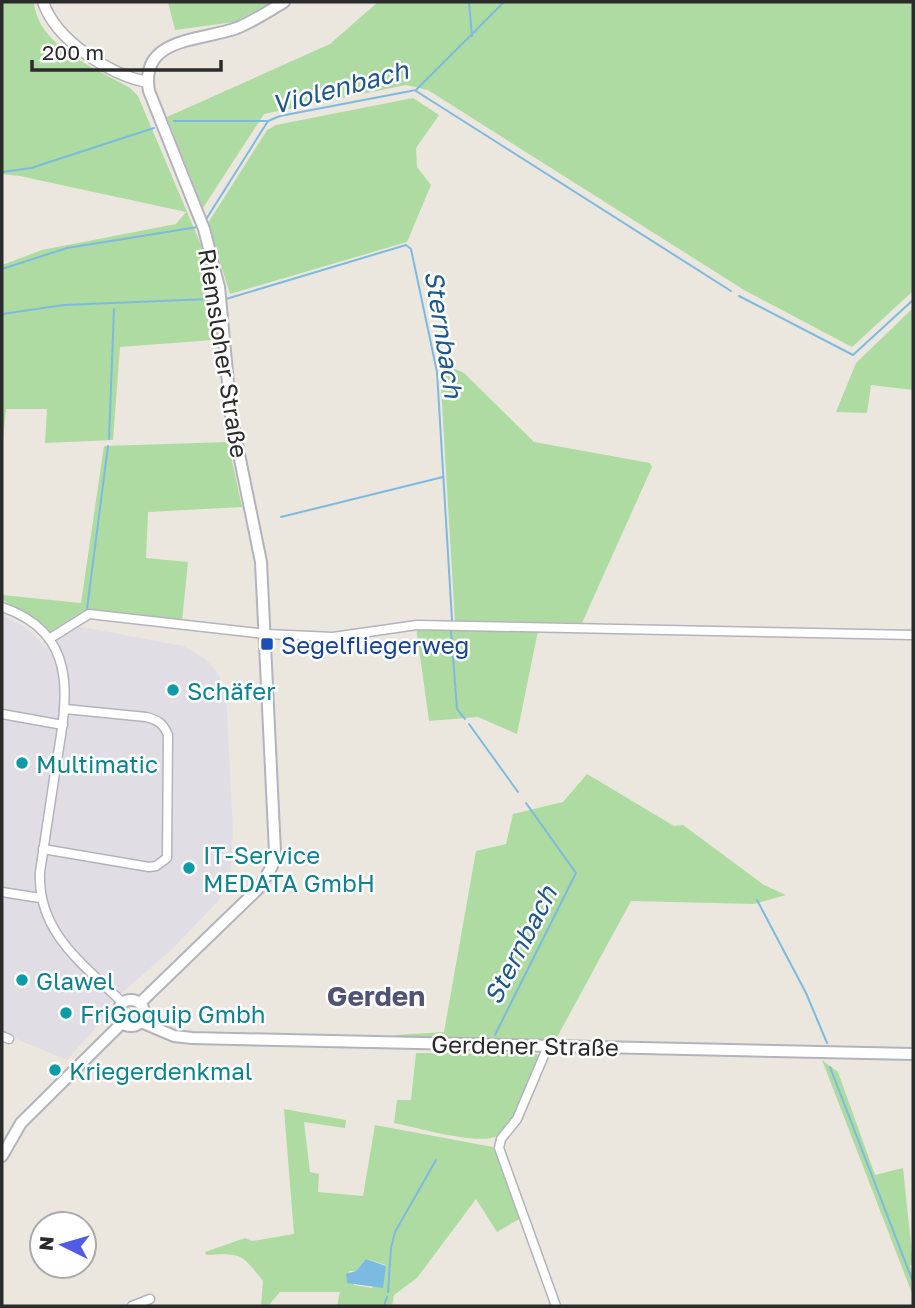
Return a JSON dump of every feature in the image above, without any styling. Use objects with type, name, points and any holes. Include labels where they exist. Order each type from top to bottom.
[{"type":"main road","points":[[147,82],[152,61],[167,48],[236,28],[285,2]]},
{"type":"main road","name":"Riemsloher Straße","points":[[140,1003],[260,887],[272,866],[275,839],[266,634],[258,541],[228,392],[216,270],[204,229],[147,82]]},
{"type":"main road","points":[[133,1000],[140,1003],[144,1011],[141,1022],[134,1026],[122,1023],[117,1013],[122,1002],[133,1000]]},
{"type":"main road","name":"Gerdener Straße","points":[[141,1022],[174,1036],[192,1038],[913,1055]]},
{"type":"main road","points":[[2,1156],[21,1124],[122,1023]]},
{"type":"street","points":[[43,2],[48,16],[67,40],[127,75],[147,82]]},
{"type":"street","points":[[2,607],[26,618],[49,639],[65,672],[65,709],[43,849],[40,898],[46,919],[57,937],[122,1002]]},
{"type":"street","points":[[49,639],[88,614],[260,631],[266,634],[333,637],[416,625],[913,635]]},
{"type":"street","points":[[43,849],[149,867],[156,866],[167,858],[168,735],[164,726],[158,719],[65,709]]},
{"type":"street","points":[[2,713],[63,724]]},
{"type":"street","points":[[2,892],[40,898]]},
{"type":"street","points":[[548,1046],[517,1119],[500,1139],[499,1148],[556,1306]]},
{"type":"street","points":[[132,1306],[150,1299]]},
{"type":"shaded area","points":[[2,615],[27,628],[46,647],[77,626],[183,646],[204,658],[218,673],[226,694],[233,829],[231,871],[220,899],[172,949],[110,1003],[106,1016],[67,1060],[2,1033]]},
{"type":"green space","points":[[2,2],[34,2],[38,18],[57,44],[86,64],[130,88],[138,96],[204,252],[212,290],[213,340],[120,347],[113,440],[45,443],[47,409],[6,409],[2,449],[2,265],[42,250],[176,224],[186,212],[2,174]]},
{"type":"green space","points":[[168,2],[272,2],[234,22],[175,30]]},
{"type":"green space","points":[[378,2],[913,2],[913,291],[852,347],[744,290],[428,90],[406,85],[264,114],[203,208],[167,117],[330,44]]},
{"type":"green space","points":[[413,98],[439,115],[416,148],[417,167],[431,185],[407,242],[230,294],[208,223],[267,130],[276,125]]},
{"type":"green space","points":[[913,308],[913,390],[871,385],[867,413],[836,412],[856,363]]},
{"type":"green space","points":[[451,367],[464,373],[534,442],[650,463],[652,467],[582,623],[455,621],[440,371]]},
{"type":"green space","points":[[228,442],[242,507],[148,512],[146,558],[188,562],[182,621],[83,611],[50,632],[2,599],[2,595],[81,603],[104,446]]},
{"type":"green space","points":[[416,627],[538,631],[517,734],[478,717],[429,721]]},
{"type":"green space","points":[[587,774],[674,826],[683,825],[764,885],[786,895],[754,904],[631,901],[555,1041],[392,1039],[396,1035],[444,1032],[476,851],[506,844],[513,814],[563,802]]},
{"type":"green space","points":[[416,1053],[537,1054],[539,1060],[512,1122],[497,1136],[476,1139],[394,1123],[397,1100],[411,1100]]},
{"type":"green space","points":[[822,1060],[838,1072],[875,1175],[903,1168],[913,1264],[910,1266],[913,1296]]},
{"type":"green space","points":[[284,1109],[346,1120],[345,1128],[304,1122],[310,1172],[319,1174],[318,1192],[363,1196],[375,1125],[493,1147],[521,1218],[497,1232],[476,1199],[417,1278],[394,1295],[392,1306],[337,1306],[340,1292],[280,1292],[268,1306],[261,1306],[263,1281],[245,1260],[227,1254],[206,1255],[205,1252],[245,1238],[252,1241],[294,1234]],"holes":[[[366,1259],[386,1265],[372,1288],[354,1285],[349,1271],[356,1271]]]},
{"type":"water","points":[[366,1259],[386,1266],[383,1288],[347,1283],[346,1274],[356,1271]]},
{"type":"waterway","points":[[469,2],[472,36]]},
{"type":"waterway","name":"Violenbach","points":[[205,221],[268,121],[280,116],[416,90],[504,2]]},
{"type":"waterway","points":[[416,91],[731,291]]},
{"type":"waterway","points":[[174,121],[267,121]]},
{"type":"waterway","points":[[2,172],[31,168],[154,128]]},
{"type":"waterway","name":"Violenbach","points":[[2,269],[67,248],[198,227]]},
{"type":"waterway","name":"Sternbach","points":[[226,299],[406,245],[411,249],[437,372],[452,620]]},
{"type":"waterway","points":[[739,296],[853,355],[913,300]]},
{"type":"waterway","name":"Sternbach","points":[[2,314],[64,305],[209,299]]},
{"type":"waterway","points":[[109,439],[114,309]]},
{"type":"waterway","points":[[87,609],[108,446]]},
{"type":"waterway","points":[[281,517],[443,477]]},
{"type":"waterway","name":"Sternbach","points":[[451,631],[457,709],[465,719]]},
{"type":"waterway","name":"Sternbach","points":[[469,724],[518,792]]},
{"type":"waterway","name":"Sternbach","points":[[495,1035],[576,873],[526,803]]},
{"type":"waterway","points":[[757,900],[806,993],[827,1043]]},
{"type":"waterway","points":[[830,1067],[913,1282]]},
{"type":"waterway","points":[[388,1292],[391,1248],[395,1232],[436,1160]]},
{"type":"waterway","points":[[384,1306],[387,1297]]},
{"type":"place","name":"Segelfliegerweg","points":[[267,644]]},
{"type":"place","name":"Schäfer","points":[[173,690]]},
{"type":"place","name":"Multimatic","points":[[22,763]]},
{"type":"place","name":"IT-Service MEDATA GmbH","points":[[189,868]]},
{"type":"place","name":"Glawel","points":[[22,980]]},
{"type":"place","name":"FriGoquip Gmbh","points":[[66,1013]]},
{"type":"place","name":"Kriegerdenkmal","points":[[55,1070]]},
{"type":"district","name":"Gerden","points":[[376,995]]}]
